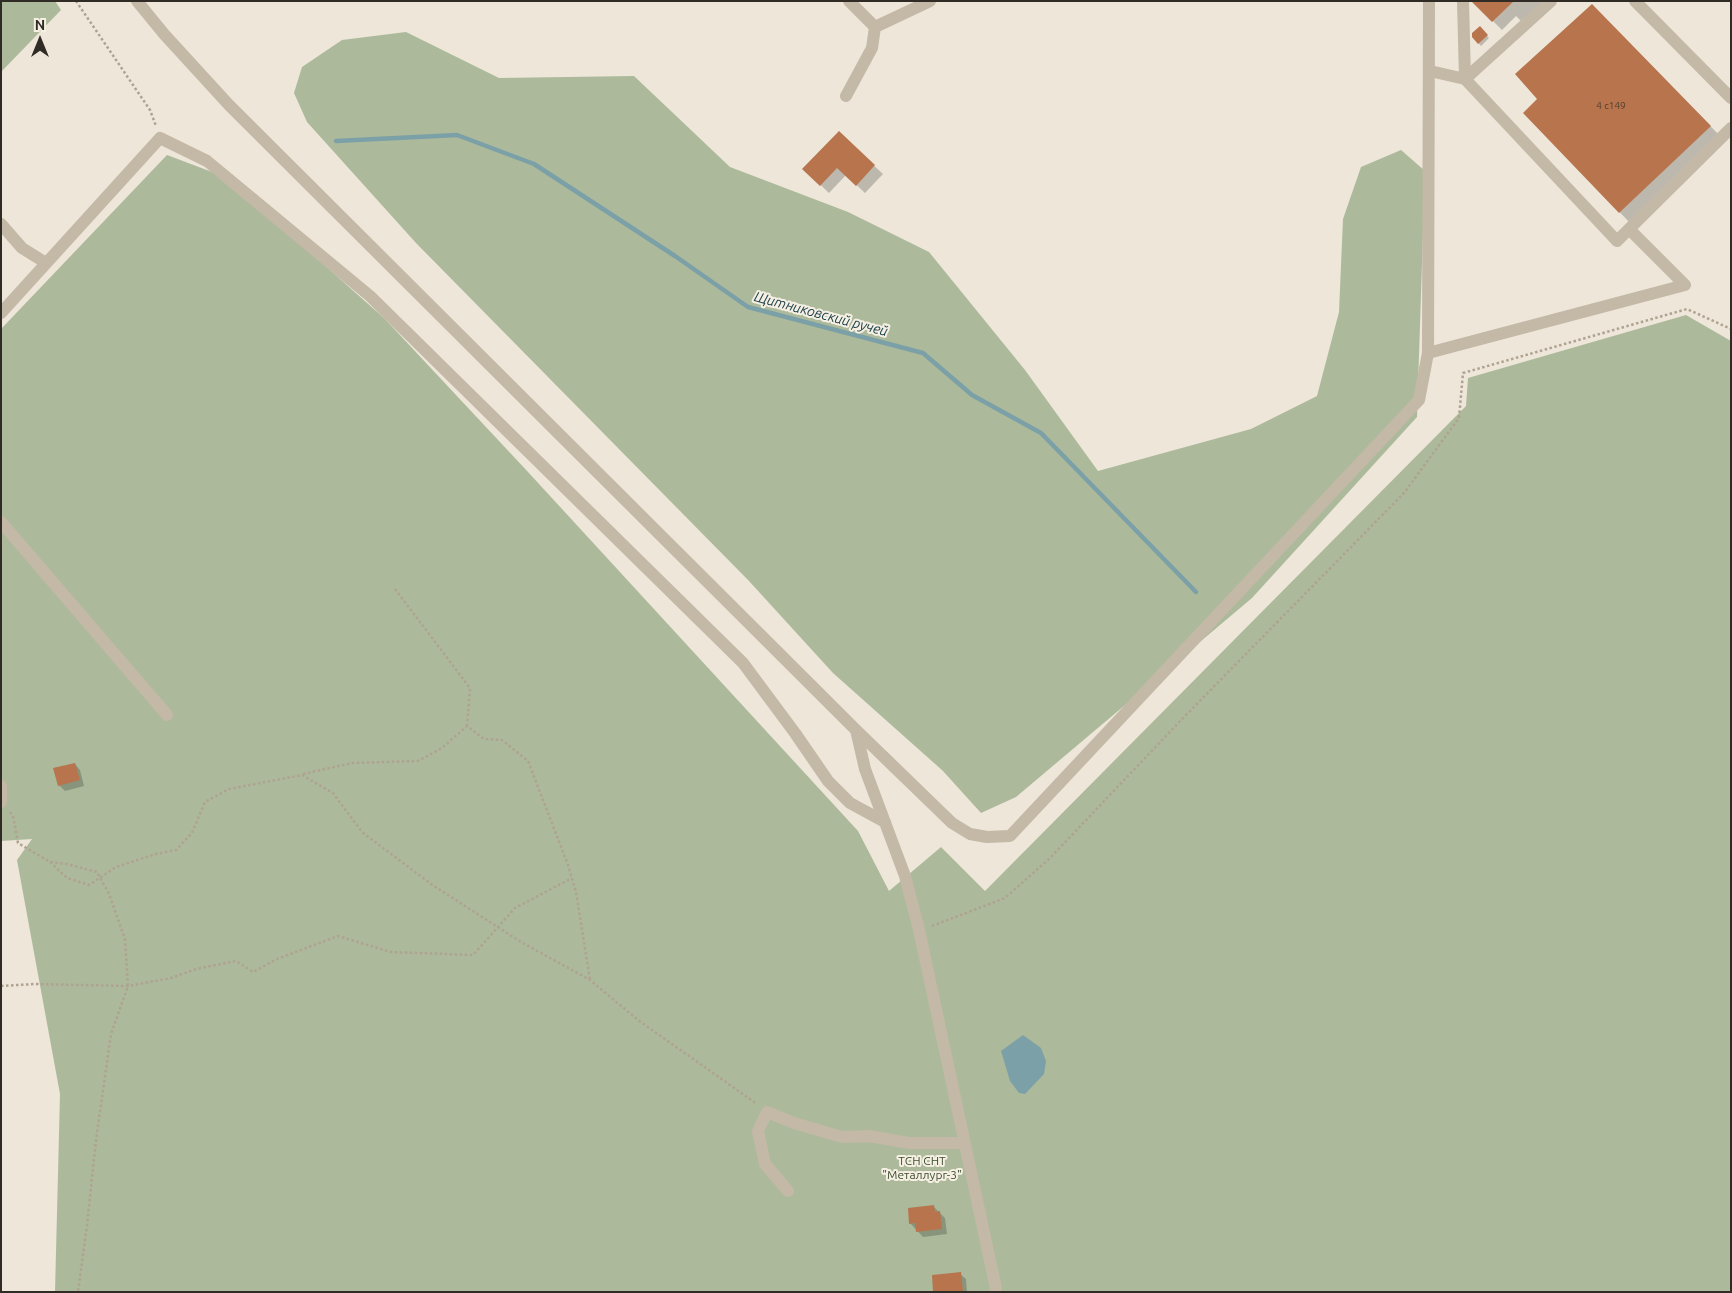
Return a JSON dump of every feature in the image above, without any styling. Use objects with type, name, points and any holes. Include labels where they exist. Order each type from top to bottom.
[{"type":"street","points":[[137,1],[164,34],[229,105],[856,730],[952,822],[970,834],[987,838],[1010,836],[1419,400],[1428,353],[1429,1]]},
{"type":"street","points":[[849,1],[875,27]]},
{"type":"street","points":[[875,27],[930,1]]},
{"type":"street","points":[[1463,1],[1465,79]]},
{"type":"street","points":[[1465,79],[1551,1]]},
{"type":"street","points":[[1635,1],[1731,98]]},
{"type":"street","points":[[846,96],[872,48],[875,27]]},
{"type":"street","points":[[1430,71],[1465,79],[1617,240],[1731,128]]},
{"type":"street","points":[[1,313],[160,138],[207,161],[370,296],[743,663],[828,781],[850,803],[885,822]]},
{"type":"street","points":[[1,224],[22,248],[46,263]]},
{"type":"street","points":[[1428,353],[1685,286],[1629,229]]},
{"type":"street","points":[[1,522],[167,715]]},
{"type":"street","points":[[856,730],[866,769],[905,876],[919,930],[996,1292]]},
{"type":"street","points":[[1,786],[2,802]]},
{"type":"street","points":[[788,1191],[765,1164],[758,1131],[767,1112],[794,1123],[842,1137],[869,1136],[909,1143],[964,1143]]},
{"type":"path","points":[[76,1],[150,110],[160,138]]},
{"type":"path","points":[[919,930],[1005,898],[1050,858],[1185,716],[1404,494],[1459,418],[1463,373],[1687,309],[1731,329]]},
{"type":"path","points":[[2,802],[13,816],[18,843],[50,862],[67,878],[88,885],[116,867],[156,854],[176,850],[192,833],[205,802],[229,789],[352,763],[418,761],[442,748],[467,726],[470,688],[395,590]]},
{"type":"path","points":[[467,726],[484,739],[502,740],[528,761],[576,892],[590,980]]},
{"type":"path","points":[[302,775],[333,793],[362,832],[434,886],[521,942],[590,980],[652,1031],[750,1098],[767,1112]]},
{"type":"path","points":[[50,862],[67,864],[97,872],[109,894],[125,939],[128,986],[111,1034],[78,1292]]},
{"type":"path","points":[[1,986],[36,984],[128,986],[171,978],[196,969],[236,960],[253,972],[277,959],[338,936],[391,952],[473,955],[515,908],[572,878]]},
{"type":"green space","points":[[1,1],[55,1],[61,10],[1,72]]},
{"type":"green space","points":[[406,32],[499,78],[634,76],[730,167],[848,212],[929,252],[1025,370],[1098,471],[1251,429],[1317,396],[1339,312],[1343,219],[1361,167],[1401,150],[1425,171],[1417,417],[1252,598],[1016,797],[981,813],[943,771],[833,673],[749,581],[416,243],[307,122],[294,93],[302,67],[342,40]]},
{"type":"green space","name":"ТСН СНТ \"Металлург-3\"","points":[[167,155],[212,172],[252,201],[384,318],[858,831],[889,891],[941,847],[985,891],[1466,406],[1468,378],[1686,315],[1731,341],[1731,1292],[55,1292],[60,1094],[17,860],[32,839],[1,841],[1,329]]},
{"type":"water","points":[[1023,1035],[1041,1048],[1046,1061],[1044,1074],[1025,1094],[1019,1093],[1010,1081],[1001,1051]]},
{"type":"building","points":[[1471,1],[1514,1],[1492,22]]},
{"type":"building","points":[[1592,4],[1711,126],[1619,213],[1523,113],[1537,99],[1515,74]]},
{"type":"building","points":[[1480,26],[1488,35],[1478,44],[1472,37],[1472,33]]},
{"type":"building","points":[[839,131],[875,165],[856,186],[837,168],[820,186],[802,169]]},
{"type":"building","points":[[75,763],[80,780],[58,786],[53,768]]},
{"type":"building","points":[[934,1205],[935,1212],[940,1211],[942,1229],[916,1232],[915,1223],[909,1224],[908,1208]]},
{"type":"building","points":[[961,1272],[963,1292],[933,1292],[932,1275]]},
{"type":"waterway","name":"Щитниковский ручей","points":[[336,141],[457,135],[534,164],[675,256],[748,307],[923,353],[972,395],[1041,433],[1196,592]]}]
